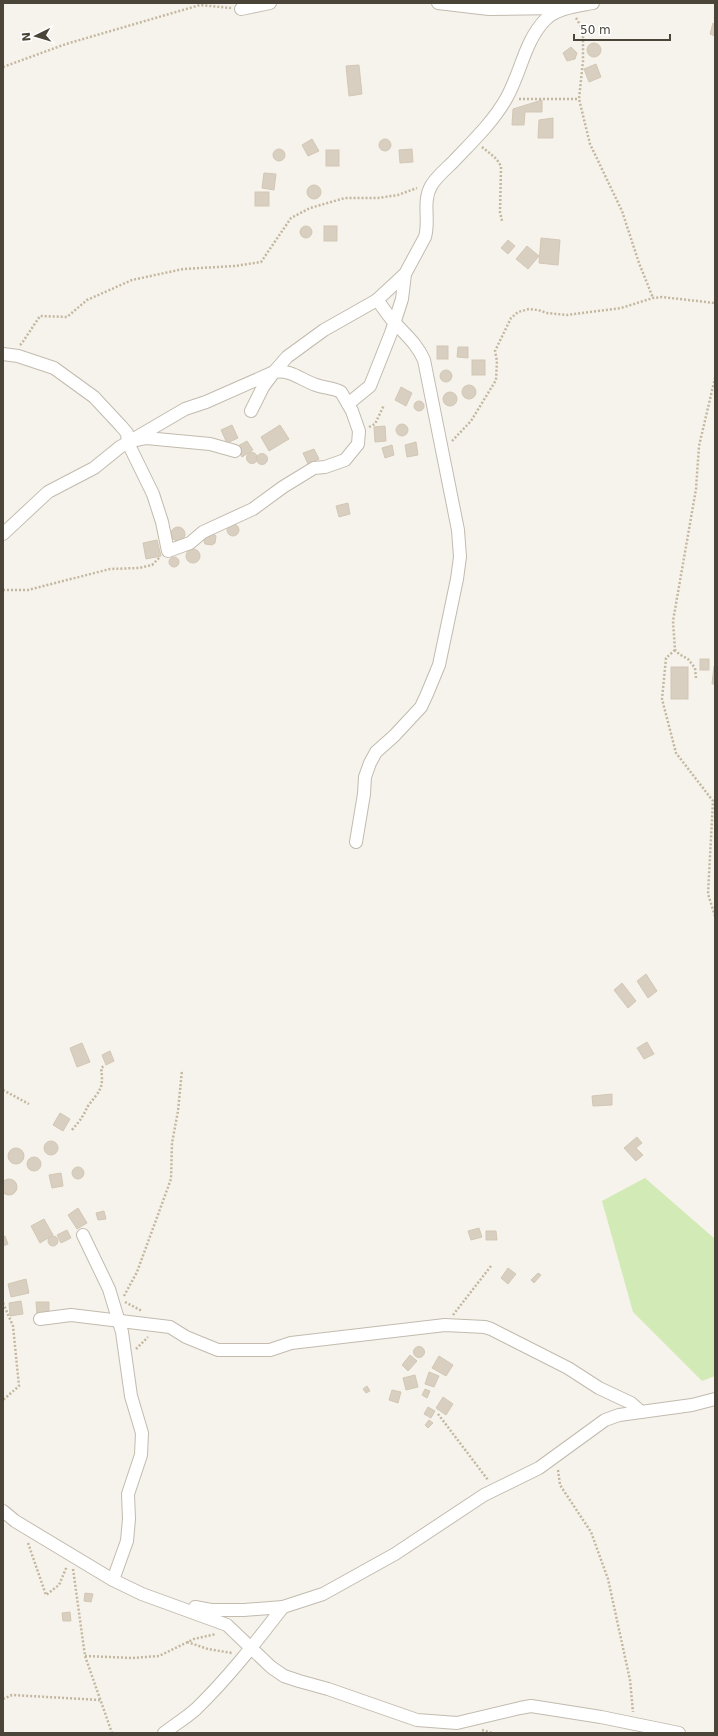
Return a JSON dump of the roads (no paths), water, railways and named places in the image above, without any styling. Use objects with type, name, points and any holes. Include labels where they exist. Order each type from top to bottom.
[{"type":"street","points":[[241,9],[270,3]]},
{"type":"street","points":[[438,3],[489,9],[568,8],[593,3]]},
{"type":"street","points":[[348,404],[370,386],[380,363],[402,300],[406,274],[427,231],[426,200],[431,185],[474,140],[506,98],[524,54],[541,24],[550,16],[568,8]]},
{"type":"street","points":[[251,411],[263,387],[286,357],[324,330],[377,300],[406,274]]},
{"type":"street","points":[[356,842],[365,776],[370,763],[376,752],[394,736],[421,706],[439,665],[458,579],[460,558],[457,525],[424,360],[412,340],[394,322],[377,300]]},
{"type":"street","points":[[3,534],[48,492],[94,468],[120,447],[128,443],[185,409],[206,402],[274,372],[286,371],[318,386],[341,392],[345,396],[359,431],[358,444],[345,460],[325,467],[314,468],[283,487],[253,509],[203,532],[190,543],[168,550],[162,522],[153,494],[128,443],[127,433],[94,396],[84,388],[66,378],[54,368],[4,354]]},
{"type":"street","points":[[128,443],[146,438],[154,438],[210,444],[235,451]]},
{"type":"street","points":[[83,1235],[109,1289],[120,1322],[132,1396],[142,1434],[141,1455],[128,1494],[129,1519],[127,1541],[113,1580]]},
{"type":"street","points":[[40,1319],[71,1315],[170,1328],[186,1337],[218,1350],[258,1351],[270,1350],[291,1343],[445,1325],[475,1326],[491,1329],[568,1368],[599,1388],[623,1398],[641,1412]]},
{"type":"street","points":[[173,1605],[211,1610],[283,1607],[323,1594],[395,1554],[484,1495],[539,1468],[605,1420],[619,1415],[715,1399]]},
{"type":"street","points":[[3,1511],[113,1580],[142,1594],[222,1623],[232,1629],[247,1652],[284,1676],[417,1720],[457,1723],[531,1706],[601,1716],[679,1733]]},
{"type":"street","points":[[164,1733],[195,1710],[247,1652],[283,1607]]}]
